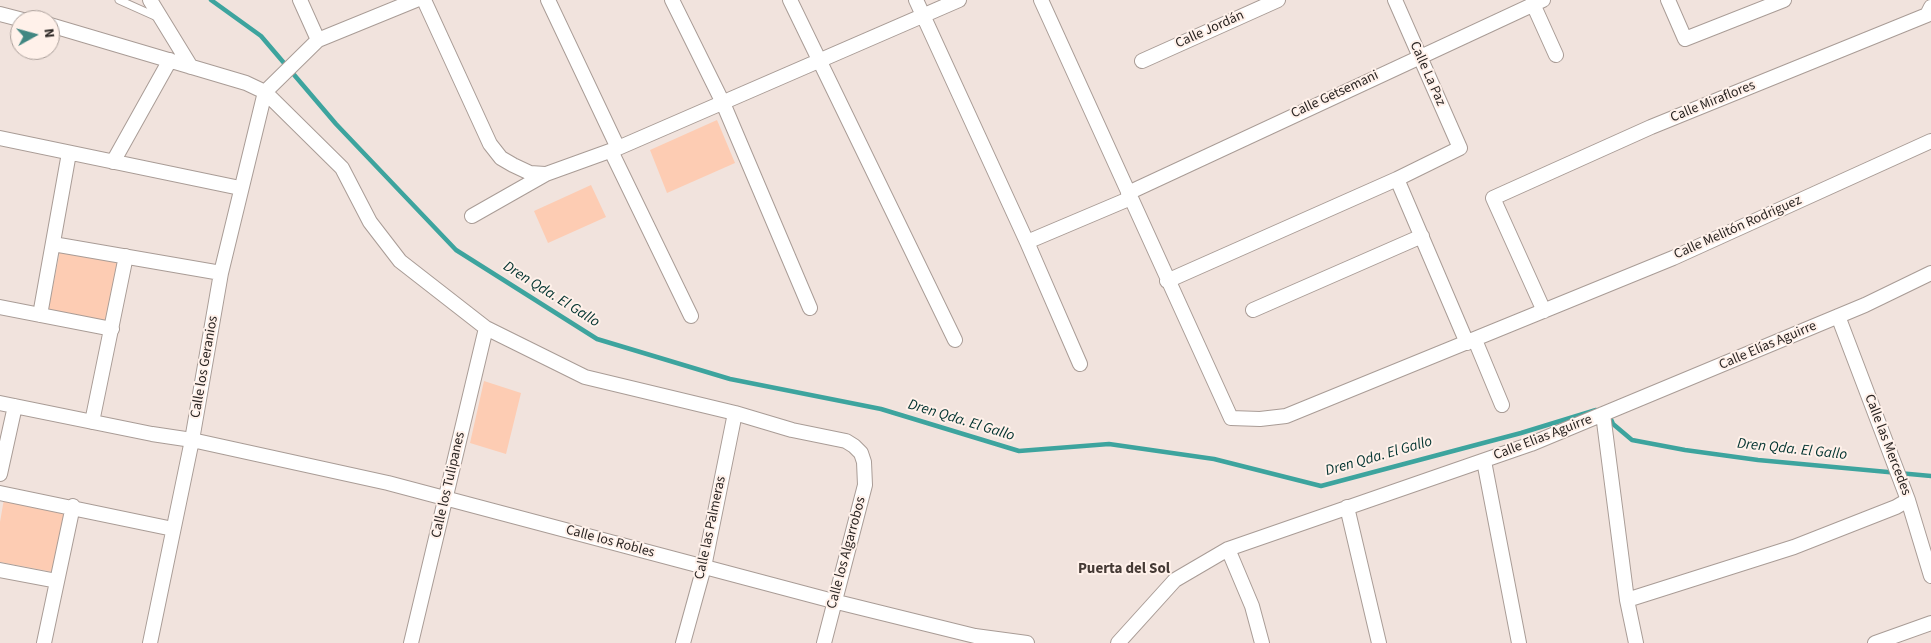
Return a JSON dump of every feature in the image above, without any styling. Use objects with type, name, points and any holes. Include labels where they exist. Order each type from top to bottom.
[{"type":"street","points":[[150,0],[191,67]]},
{"type":"street","points":[[300,0],[318,40]]},
{"type":"street","points":[[265,92],[318,40],[416,0]]},
{"type":"street","points":[[424,0],[490,144],[501,158],[514,165],[530,173],[546,174]]},
{"type":"street","points":[[548,0],[691,316]]},
{"type":"street","points":[[672,0],[723,103],[810,308]]},
{"type":"street","points":[[790,0],[955,340]]},
{"type":"street","points":[[916,0],[1027,242],[1080,364]]},
{"type":"street","points":[[472,216],[546,174],[614,149],[959,0]]},
{"type":"street","points":[[1041,0],[1167,281],[1397,179],[1471,342],[1502,405]]},
{"type":"street","name":"Calle Jordán","points":[[1142,61],[1278,0]]},
{"type":"street","name":"Calle La Paz","points":[[1395,0],[1460,148],[1397,179]]},
{"type":"street","points":[[1668,0],[1685,39],[1784,0]]},
{"type":"street","points":[[1538,2],[1556,55]]},
{"type":"street","name":"Calle Getsemani","points":[[1027,242],[1129,196],[1418,56],[1538,2]]},
{"type":"street","name":"Calle Miraflores","points":[[1544,311],[1493,198],[1651,127],[1930,16]]},
{"type":"street","points":[[60,28],[246,83],[265,92],[342,168],[370,222],[400,261],[486,328],[585,377],[735,413]]},
{"type":"street","points":[[113,162],[170,60]]},
{"type":"street","name":"Calle los Geranios","points":[[150,643],[192,440],[221,273],[240,188],[265,92]]},
{"type":"street","points":[[0,138],[240,188]]},
{"type":"street","name":"Calle Melitón Rodriguez","points":[[1167,281],[1231,418],[1260,419],[1286,416],[1673,258],[1931,141]]},
{"type":"street","points":[[40,315],[68,153]]},
{"type":"street","points":[[1253,310],[1422,236]]},
{"type":"street","points":[[53,244],[221,273]]},
{"type":"street","points":[[92,422],[126,256]]},
{"type":"street","name":"Calle Elías Aguirre","points":[[1602,414],[1838,316],[1931,273]]},
{"type":"street","points":[[0,307],[112,329]]},
{"type":"street","name":"Calle las Mercedes","points":[[1838,316],[1908,500],[1931,576]]},
{"type":"street","name":"Calle los Tulipanes","points":[[411,643],[486,328]]},
{"type":"street","name":"Calle los Robles","points":[[0,402],[92,422],[192,440],[446,497],[974,639],[1028,643]]},
{"type":"street","points":[[0,474],[15,406]]},
{"type":"street","name":"Calle los Algarrobos","points":[[735,413],[792,430],[846,441],[861,453],[864,462],[865,485],[833,601],[824,643]]},
{"type":"street","name":"Calle las Palmeras","points":[[683,643],[704,567],[735,413]]},
{"type":"street","points":[[1602,414],[1627,600],[1636,643]]},
{"type":"street","name":"Calle Elias Aguirre","points":[[1118,643],[1175,580],[1228,549],[1484,461],[1602,414]]},
{"type":"street","points":[[1484,461],[1519,643]]},
{"type":"street","points":[[0,493],[74,506],[173,529]]},
{"type":"street","points":[[1627,600],[1794,547],[1896,507],[1908,500]]},
{"type":"street","points":[[44,643],[74,506]]},
{"type":"street","points":[[1348,507],[1379,643]]},
{"type":"street","points":[[1228,549],[1252,606],[1262,643]]},
{"type":"street","points":[[0,570],[57,581]]},
{"type":"street","points":[[1875,643],[1931,623]]},
{"type":"lane","points":[[119,0],[162,19]]},
{"type":"shaded area","points":[[717,120],[735,163],[667,193],[650,150]]},
{"type":"shaded area","points":[[591,185],[606,217],[548,243],[534,211]]},
{"type":"shaded area","points":[[60,251],[121,262],[110,322],[48,311]]},
{"type":"shaded area","points":[[484,381],[521,393],[506,454],[470,443]]},
{"type":"shaded area","points":[[4,499],[65,511],[53,572],[0,562],[0,522]]},
{"type":"waterway","name":"Dren Qda. El Gallo","points":[[211,0],[261,36],[336,124],[456,250],[597,339],[730,379],[881,409],[1019,451],[1109,444],[1214,459],[1321,486],[1521,433],[1596,410]]},
{"type":"waterway","name":"Dren Qda. El Gallo","points":[[1609,415],[1613,424],[1632,440],[1685,450],[1758,460],[1931,476]]},
{"type":"district","name":"Puerta del Sol","points":[[1124,570]]}]
